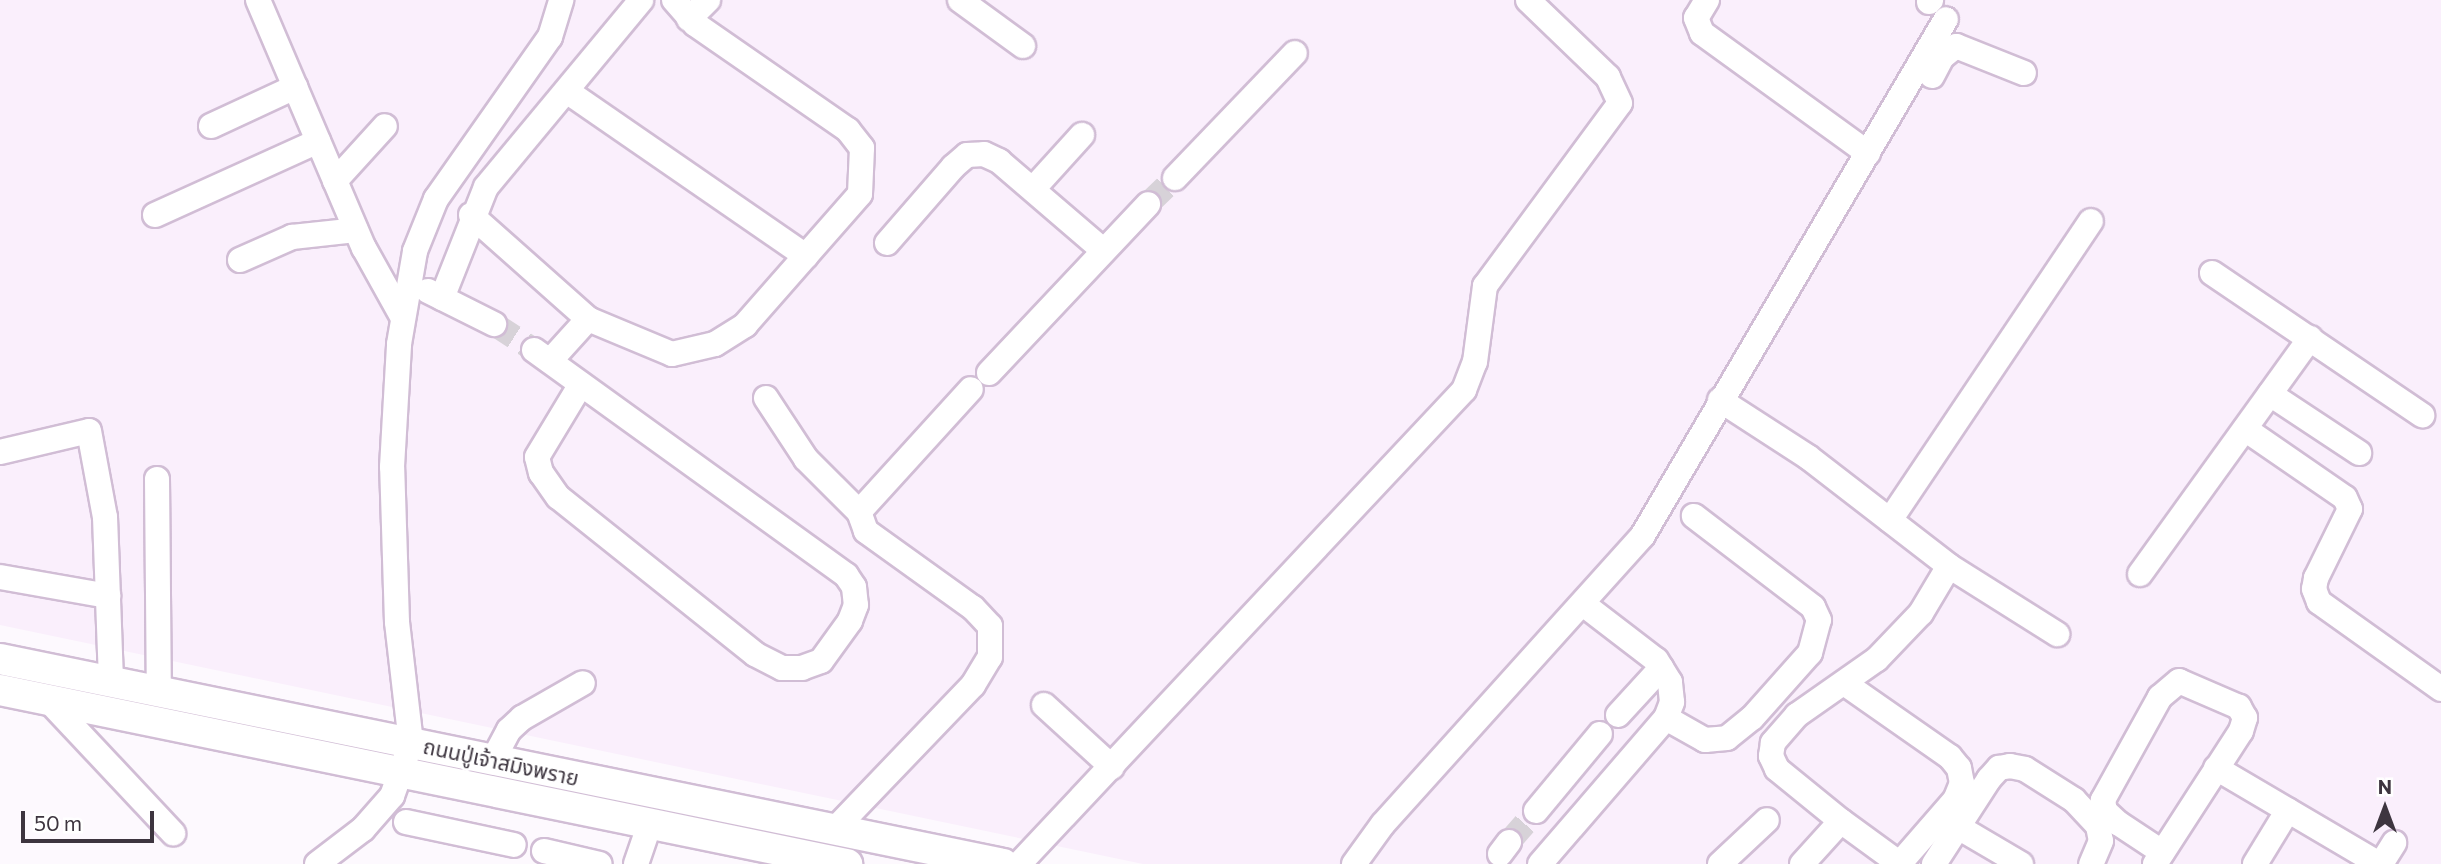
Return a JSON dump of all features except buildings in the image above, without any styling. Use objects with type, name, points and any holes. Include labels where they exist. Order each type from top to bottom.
[{"type":"main road","name":"ถนนปู่เจ้าสมิงพราย","points":[[0,659],[159,693],[650,823],[848,864]]},
{"type":"main road","name":"ถนนปู่เจ้าสมิงพราย","points":[[0,690],[406,757],[493,760],[1003,864]]},
{"type":"street","points":[[258,0],[356,230],[403,318]]},
{"type":"street","points":[[317,864],[378,814],[392,796],[406,757],[397,622],[392,467],[403,318],[415,251],[436,200],[550,37],[561,0]]},
{"type":"street","points":[[442,298],[471,215],[485,187],[568,92],[642,0]]},
{"type":"street","points":[[682,9],[708,0]]},
{"type":"street","points":[[960,0],[1023,46]]},
{"type":"street","points":[[1018,864],[1464,390],[1475,362],[1485,286],[1620,103],[1608,77],[1528,0]]},
{"type":"street","points":[[1707,0],[1696,18],[1702,33],[1868,153]]},
{"type":"street","points":[[471,215],[588,319],[672,354],[698,351],[745,325],[860,194],[862,148],[848,130],[682,9]]},
{"type":"street","points":[[1354,864],[1445,754],[1643,535],[1943,23]]},
{"type":"street","points":[[1943,23],[2024,73]]},
{"type":"street","points":[[1923,92],[1942,57],[1943,23]]},
{"type":"street","points":[[1175,178],[1295,53]]},
{"type":"street","points":[[211,126],[295,87]]},
{"type":"street","points":[[568,92],[806,256]]},
{"type":"street","points":[[335,181],[385,126]]},
{"type":"street","points":[[1033,190],[1082,135]]},
{"type":"street","points":[[155,215],[318,141]]},
{"type":"street","points":[[887,243],[967,155],[984,154],[999,161],[1104,251]]},
{"type":"street","points":[[859,512],[1148,204]]},
{"type":"street","points":[[1890,520],[2091,221]]},
{"type":"street","points":[[240,260],[292,237],[356,230]]},
{"type":"street","points":[[2212,272],[2423,415]]},
{"type":"street","points":[[409,281],[494,324]]},
{"type":"street","points":[[581,384],[537,457],[541,473],[558,497],[755,654],[782,668],[802,668],[821,661],[850,621],[856,605],[854,587],[846,575],[581,384],[542,356],[588,319]]},
{"type":"street","points":[[2140,574],[2310,338]]},
{"type":"street","points":[[2270,394],[2359,453]]},
{"type":"street","points":[[766,398],[806,459],[859,512],[866,531],[973,608],[990,626],[993,640],[990,657],[973,685],[834,830]]},
{"type":"street","points":[[1720,400],[1808,457],[1949,566],[2057,634]]},
{"type":"street","points":[[2245,429],[2345,498],[2350,509],[2316,578],[2314,589],[2319,602],[2441,690]]},
{"type":"street","points":[[0,471],[0,452],[89,431],[105,517],[111,683]]},
{"type":"street","points":[[157,480],[159,693]]},
{"type":"street","points":[[1666,718],[1705,740],[1727,738],[1752,718],[1810,653],[1819,620],[1812,607],[1694,516]]},
{"type":"street","points":[[1843,682],[1950,757],[1959,768],[1962,783],[1955,800],[1900,863],[1841,821],[1777,769],[1771,756],[1773,743],[1797,715],[1843,682],[1877,659],[1921,613],[1949,566]]},
{"type":"street","points":[[0,577],[107,596]]},
{"type":"street","points":[[1540,864],[1666,718],[1672,702],[1670,682],[1661,668],[1583,604]]},
{"type":"street","points":[[1618,715],[1661,668]]},
{"type":"street","points":[[2179,681],[2239,707],[2243,713],[2241,731],[2159,858],[2105,811],[2103,800],[2160,697],[2179,681]]},
{"type":"street","points":[[493,760],[509,730],[522,718],[583,684]]},
{"type":"street","points":[[48,700],[173,833]]},
{"type":"street","points":[[1044,705],[1112,767]]},
{"type":"street","points":[[1536,811],[1600,734]]},
{"type":"street","points":[[1934,864],[1999,768],[2025,769],[2074,800],[2098,826],[2101,841],[2091,864]]},
{"type":"street","points":[[2216,768],[2380,864],[2394,843]]},
{"type":"street","points":[[2255,864],[2288,810]]},
{"type":"street","points":[[1720,864],[1767,820]]},
{"type":"street","points":[[1802,864],[1841,821]]},
{"type":"street","points":[[406,822],[514,845]]},
{"type":"street","points":[[636,864],[650,823]]},
{"type":"street","points":[[1958,827],[2021,864]]},
{"type":"street","points":[[544,851],[600,864]]},
{"type":"shaded area","points":[[0,0],[2441,0],[2441,864],[1143,864],[0,625]]},
{"type":"tunnel","points":[[1148,204],[1175,178]]},
{"type":"tunnel","points":[[494,324],[534,350]]},
{"type":"tunnel","points":[[1509,842],[1536,811]]}]
